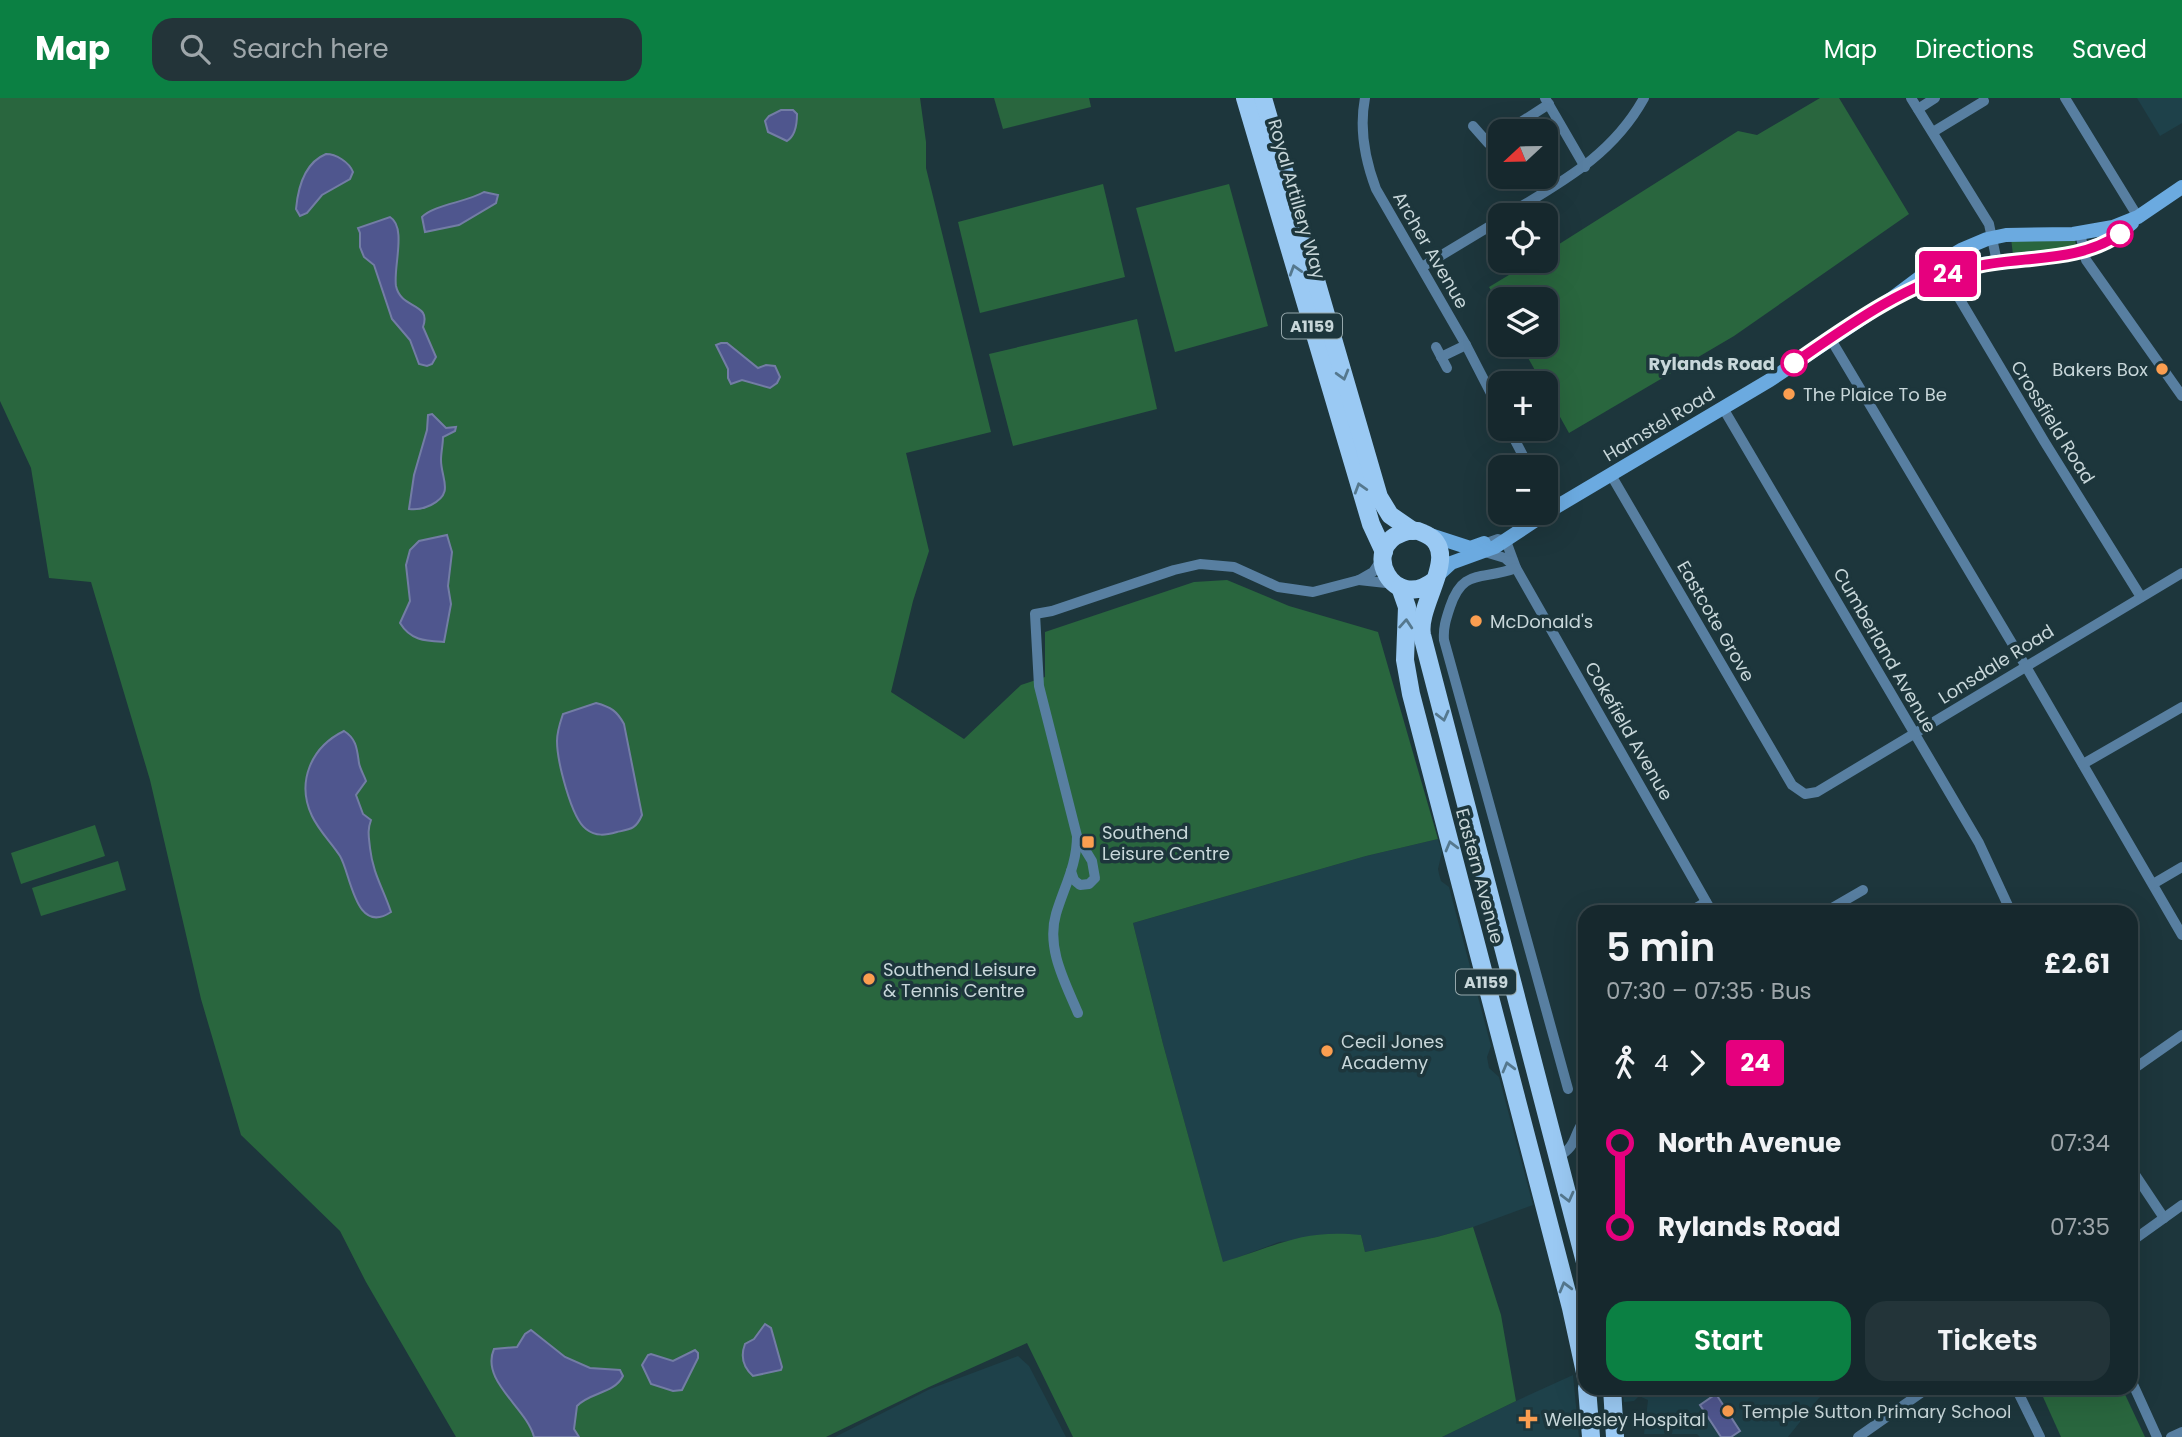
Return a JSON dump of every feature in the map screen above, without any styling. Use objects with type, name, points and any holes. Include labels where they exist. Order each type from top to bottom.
[{"type":"main road","name":"Royal Artillery Way","points":[[1245,98],[1371,524],[1383,555]]},
{"type":"main road","name":"Royal Artillery Way","points":[[1263,98],[1379,497],[1390,515],[1418,532]]},
{"type":"main road","points":[[1383,555],[1396,536],[1418,532]]},
{"type":"main road","name":"Eastern Avenue","points":[[1418,532],[1434,540],[1441,553],[1442,563],[1422,617],[1422,635],[1578,1235]]},
{"type":"main road","name":"Eastern Avenue","points":[[1383,555],[1384,569],[1397,586],[1407,607],[1405,660],[1411,694],[1578,1340]]},
{"type":"main road","points":[[1397,586],[1417,590],[1436,577]]},
{"type":"main road","points":[[1588,1395],[1591,1437]]},
{"type":"main road","points":[[1612,1395],[1615,1437]]},
{"type":"street","name":"Archer Avenue","points":[[1365,98],[1363,143],[1368,168],[1388,212],[1422,267],[1488,388]]},
{"type":"street","points":[[1527,203],[1586,167],[1633,118],[1644,98]]},
{"type":"street","points":[[1911,98],[1984,216],[1993,238],[1997,262]]},
{"type":"street","points":[[1918,109],[1935,98]]},
{"type":"street","points":[[2065,98],[2138,217]]},
{"type":"street","points":[[1933,132],[1984,100]]},
{"type":"street","points":[[1523,119],[1547,101],[1586,167]]},
{"type":"street","points":[[1473,126],[1488,143]]},
{"type":"street","name":"Hamstel Road","points":[[1942,269],[2084,251],[2112,240],[2138,217],[2182,187]]},
{"type":"street","name":"Hamstel Road","points":[[1558,502],[1611,475],[1770,380],[1830,338],[1942,269],[1972,245],[1993,238],[2026,233],[2080,233],[2113,227],[2138,217]]},
{"type":"street","points":[[1422,267],[1488,227]]},
{"type":"street","points":[[2080,233],[2088,263],[2182,396]]},
{"type":"street","name":"Crossfield Road","points":[[1942,269],[2024,409],[2141,597]]},
{"type":"street","points":[[1830,338],[2182,935]]},
{"type":"street","points":[[1441,357],[1466,345]]},
{"type":"street","name":"Cumberland Avenue","points":[[1723,408],[1979,843],[2008,905]]},
{"type":"street","name":"Eastcote Grove","points":[[1611,475],[1792,785]]},
{"type":"street","name":"Hamstel Road","points":[[1484,548],[1516,525]]},
{"type":"street","name":"Hamstel Road","points":[[1436,577],[1451,563],[1506,541],[1525,525]]},
{"type":"street","points":[[1418,532],[1470,548],[1484,548],[1504,558],[1516,568]]},
{"type":"street","name":"Cokefield Avenue","points":[[1506,541],[1516,568],[1708,905]]},
{"type":"street","points":[[1072,871],[1074,880],[1080,885],[1089,884],[1096,878],[1092,861],[1076,836],[1039,686],[1035,614],[1200,564],[1234,567],[1278,587],[1302,591],[1331,589],[1359,580],[1373,572],[1383,555]]},
{"type":"street","points":[[1516,568],[1469,579],[1458,586],[1445,623],[1444,640],[1569,1089]]},
{"type":"street","name":"Lonsdale Road","points":[[1792,785],[1805,794],[1818,792],[1915,735],[2025,665],[2182,573]]},
{"type":"street","points":[[1359,580],[1397,586]]},
{"type":"street","points":[[2083,764],[2182,707]]},
{"type":"street","points":[[1076,836],[1072,871],[1055,915],[1053,937],[1060,970],[1078,1013]]},
{"type":"street","points":[[2153,884],[2182,867]]},
{"type":"street","points":[[1837,905],[1863,890]]},
{"type":"street","points":[[2138,1066],[2182,1035]]},
{"type":"street","points":[[1558,1157],[1574,1145],[1578,1132]]},
{"type":"street","points":[[2138,1179],[2164,1218]]},
{"type":"street","points":[[2138,1237],[2182,1205]]},
{"type":"street","points":[[1858,1437],[1918,1395]]},
{"type":"street","points":[[2019,1395],[2040,1437]]},
{"type":"street","points":[[2138,1395],[2157,1437]]},
{"type":"street","points":[[2171,1437],[2182,1432]]},
{"type":"shaded area","points":[[2137,98],[2182,98],[2182,123],[2160,136]]},
{"type":"shaded area","name":"Cecil Jones Academy","points":[[1438,839],[1442,852],[1439,874],[1441,881],[1449,887],[1491,1046],[1487,1057],[1489,1068],[1499,1077],[1533,1205],[1473,1227],[1365,1252],[1361,1235],[1279,1242],[1223,1263],[1133,923],[1366,856]]},
{"type":"shaded area","points":[[1018,1356],[1029,1366],[1066,1437],[835,1437],[930,1389]]},
{"type":"shaded area","name":"Wellesley Hospital","points":[[1573,1375],[1579,1437],[1442,1437],[1516,1401]]},
{"type":"shaded area","name":"Temple Sutton Primary School","points":[[1623,1395],[1823,1395],[1788,1437],[1644,1434],[1648,1400],[1639,1396],[1634,1401],[1624,1402]]},
{"type":"green space","points":[[0,98],[920,98],[926,142],[926,168],[991,432],[906,453],[929,551],[913,601],[891,692],[964,739],[1021,685],[1045,677],[1045,632],[1194,582],[1227,580],[1289,606],[1378,632],[1438,839],[1366,856],[1133,923],[1223,1262],[1290,1240],[1322,1234],[1361,1235],[1365,1252],[1473,1227],[1501,1315],[1516,1401],[1442,1437],[1073,1437],[1027,1343],[826,1437],[456,1437],[366,1282],[340,1231],[241,1135],[201,999],[150,780],[91,582],[49,578],[31,468],[0,401]]},
{"type":"green space","points":[[994,98],[1089,98],[1091,107],[1003,129]]},
{"type":"green space","points":[[1820,98],[1839,98],[1909,214],[1734,336],[1569,433],[1558,413],[1558,371],[1535,371],[1528,357],[1558,357],[1558,287],[1489,287],[1512,273],[1558,273],[1558,245],[1738,131],[1757,135]]},
{"type":"green space","points":[[1103,184],[1125,277],[980,313],[958,222]]},
{"type":"green space","points":[[1229,184],[1268,326],[1175,352],[1136,208]]},
{"type":"green space","points":[[2011,238],[2075,238],[2076,247],[2013,255]]},
{"type":"green space","points":[[1137,319],[1157,409],[1013,446],[989,354]]},
{"type":"green space","points":[[95,825],[105,856],[21,884],[11,853]]},
{"type":"green space","points":[[118,861],[126,890],[41,916],[32,888]]},
{"type":"green space","points":[[2042,1395],[2125,1395],[2145,1437],[2061,1437]]},
{"type":"water","points":[[781,110],[793,110],[797,114],[794,133],[787,141],[768,132],[765,121]]},
{"type":"water","points":[[326,154],[342,159],[353,172],[350,179],[322,195],[307,213],[300,216],[296,209],[298,192],[304,177],[312,163]]},
{"type":"water","points":[[484,192],[498,195],[496,203],[459,225],[425,232],[422,217],[427,213]]},
{"type":"water","points":[[390,217],[398,229],[399,238],[396,286],[404,299],[423,313],[423,327],[436,357],[432,364],[427,366],[419,364],[410,340],[392,319],[374,265],[364,257],[360,247],[358,228]]},
{"type":"water","points":[[727,343],[758,368],[775,366],[780,377],[777,383],[770,388],[742,380],[731,384],[728,369],[716,345]]},
{"type":"water","points":[[432,414],[446,428],[456,427],[455,431],[443,437],[441,460],[445,490],[443,496],[431,505],[409,509],[428,415]]},
{"type":"water","points":[[447,535],[452,552],[448,586],[451,604],[444,642],[425,640],[414,637],[400,623],[410,601],[406,565],[410,550],[419,541]]},
{"type":"water","points":[[596,703],[613,710],[624,724],[642,815],[632,828],[605,834],[594,833],[580,823],[562,774],[557,741],[563,714]]},
{"type":"water","points":[[344,731],[354,741],[366,781],[356,795],[363,814],[371,820],[371,857],[391,912],[379,917],[369,916],[362,910],[340,856],[315,821],[307,803],[306,778],[315,756],[332,738]]},
{"type":"water","points":[[765,1324],[771,1328],[782,1367],[781,1370],[753,1376],[743,1362],[743,1349]]},
{"type":"water","points":[[531,1330],[565,1357],[590,1368],[620,1370],[623,1376],[608,1390],[582,1401],[577,1406],[574,1429],[579,1437],[534,1437],[530,1426],[493,1372],[491,1361],[494,1349],[517,1347]]},
{"type":"water","points":[[695,1350],[698,1358],[682,1390],[673,1391],[651,1384],[642,1365],[648,1355],[673,1361]]},
{"type":"water","points":[[1717,1395],[1740,1431],[1731,1437],[1721,1437],[1700,1405]]},
{"type":"bus line","name":"24","points":[[1794,363],[1891,299],[1924,283],[1984,264],[2084,251],[2104,244],[2120,234]]},
{"type":"place","name":"Rylands Road","points":[[1794,363]]},
{"type":"place","name":"Bakers Box","points":[[2162,369]]},
{"type":"place","name":"The Plaice To Be","points":[[1789,394]]},
{"type":"place","name":"McDonald's","points":[[1476,621]]},
{"type":"place","name":"Southend Leisure Centre","points":[[1088,842]]},
{"type":"place","name":"Southend Leisure & Tennis Centre","points":[[869,979]]},
{"type":"place","name":"Cecil Jones Academy","points":[[1327,1051]]},
{"type":"place","name":"Temple Sutton Primary School","points":[[1728,1411]]},
{"type":"place","name":"Wellesley Hospital","points":[[1528,1419]]}]
